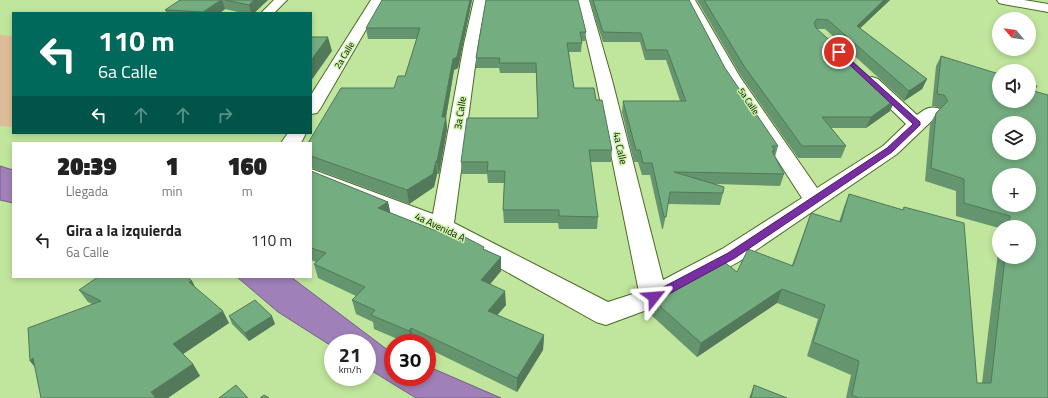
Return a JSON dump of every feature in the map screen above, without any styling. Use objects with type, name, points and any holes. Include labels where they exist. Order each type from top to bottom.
[{"type":"street","points":[[268,12],[281,0]]},
{"type":"street","name":"2a Calle","points":[[312,107],[377,0]]},
{"type":"street","name":"3a Calle","points":[[442,226],[471,44],[480,0]]},
{"type":"street","name":"4a Calle","points":[[582,0],[604,80],[654,297]]},
{"type":"street","name":"5a Calle","points":[[689,0],[702,28],[714,48],[814,199]]},
{"type":"street","points":[[1003,0],[1048,8]]},
{"type":"street","points":[[654,297],[731,255],[890,150],[925,118],[859,70]]},
{"type":"street","name":"4a Avenida A","points":[[312,175],[442,226],[606,314],[654,297]]},
{"type":"shaded area","points":[[0,35],[12,36],[12,127],[0,126]]},
{"type":"shaded area","points":[[0,166],[12,170],[12,203],[0,200]]},
{"type":"shaded area","points":[[238,278],[292,278],[366,334],[324,334],[324,341],[278,312]]},
{"type":"shaded area","points":[[376,341],[384,347],[384,378],[376,374]]},
{"type":"shaded area","points":[[436,370],[501,398],[416,398],[396,386],[436,386]]},
{"type":"building","points":[[180,0],[221,0],[203,12],[165,10]]},
{"type":"building","points":[[225,0],[254,0],[249,5]]},
{"type":"building","points":[[382,0],[470,0],[457,57],[453,59],[442,117],[446,117],[433,174],[407,190],[312,156],[312,142],[309,142],[341,88],[394,88],[398,76],[405,76],[420,28],[366,28]]},
{"type":"building","points":[[486,0],[578,0],[586,32],[580,32],[582,43],[567,43],[574,88],[594,88],[596,100],[602,100],[612,150],[589,150],[598,217],[559,216],[559,210],[503,210],[505,171],[487,171],[488,162],[461,162],[467,118],[538,118],[536,63],[499,63],[500,58],[476,58]]},
{"type":"building","points":[[593,0],[689,0],[725,68],[778,146],[772,146],[775,151],[772,151],[784,174],[674,172],[724,187],[723,193],[670,192],[666,217],[664,217],[652,163],[643,163],[640,150],[636,150],[623,101],[686,101],[667,50],[646,50],[641,33],[603,32]]},
{"type":"building","points":[[704,0],[884,0],[857,26],[927,79],[909,91],[828,20],[817,19],[814,23],[816,28],[895,100],[871,117],[822,117],[846,146],[802,146],[744,66]]},
{"type":"building","points":[[312,37],[328,37],[312,59]]},
{"type":"building","points":[[941,56],[992,72],[992,108],[1036,108],[1036,92],[1048,95],[1048,398],[859,398],[852,395],[859,361],[813,342],[825,305],[782,289],[701,343],[653,300],[723,261],[737,272],[748,249],[793,266],[811,213],[841,222],[849,194],[903,210],[904,207],[964,223],[977,383],[991,383],[1004,264],[1036,264],[1036,220],[1010,220],[1010,216],[996,212],[1036,212],[1036,168],[992,168],[992,211],[964,203],[964,179],[931,168],[936,113],[948,101],[944,95],[937,94]]},
{"type":"building","points":[[312,171],[388,202],[378,208],[457,239],[461,235],[484,247],[483,249],[501,257],[481,280],[505,291],[488,311],[544,335],[517,378],[436,340],[436,334],[424,334],[411,328],[409,331],[371,315],[375,310],[352,300],[365,287],[314,264],[326,253],[312,248]]},
{"type":"building","points":[[97,278],[188,278],[192,281],[189,282],[223,311],[173,344],[193,364],[151,392],[156,398],[41,398],[33,358],[30,361],[28,328],[101,301],[79,290]]},
{"type":"building","points":[[255,300],[272,316],[245,333],[229,316]]},
{"type":"building","points":[[236,385],[248,398],[219,398]]},
{"type":"building","points":[[754,385],[787,398],[751,398]]},
{"type":"building","points":[[264,395],[269,398],[260,398]]},
{"type":"route","points":[[654,297],[731,255],[890,150],[917,124],[839,52]]}]
